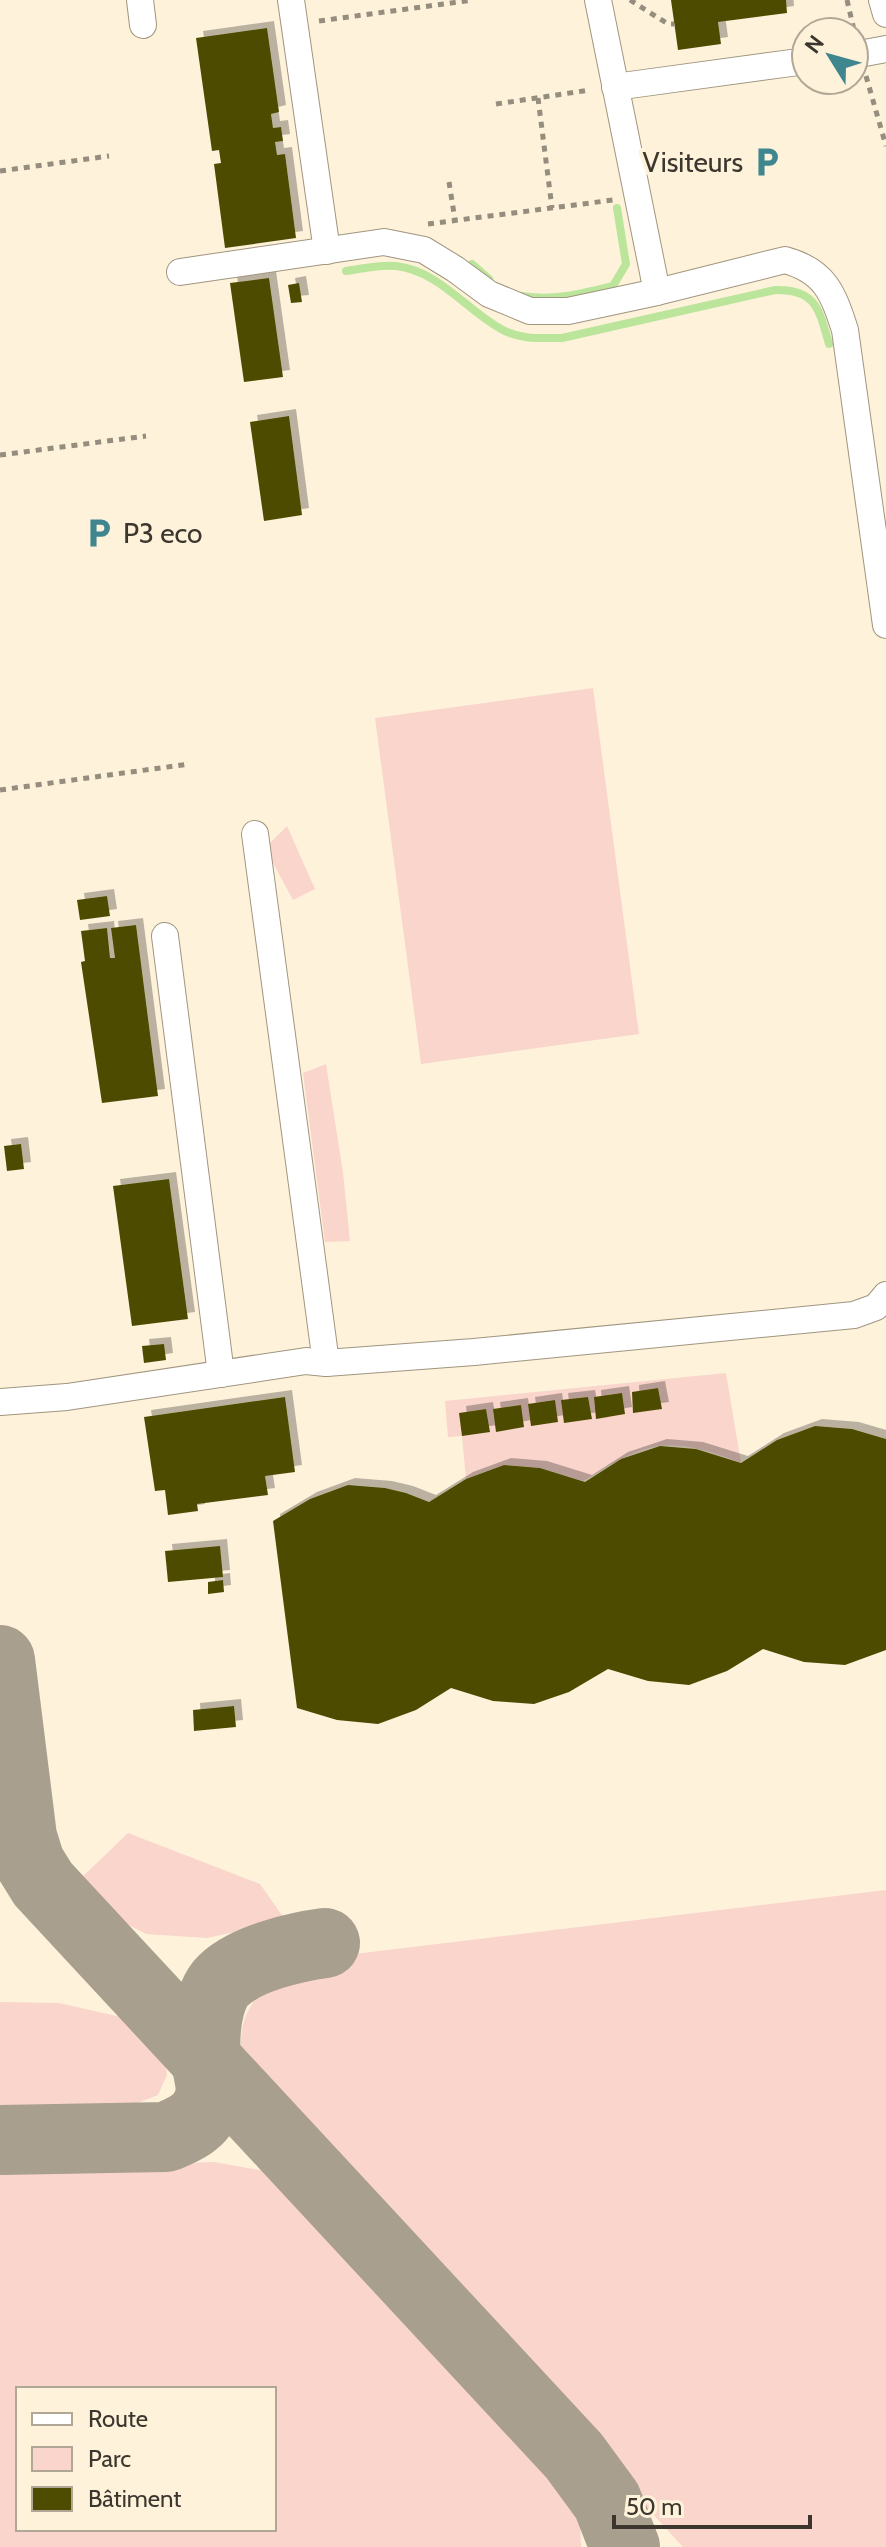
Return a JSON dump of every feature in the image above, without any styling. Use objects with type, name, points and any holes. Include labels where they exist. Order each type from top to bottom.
[{"type":"street","points":[[598,0],[657,292]]},
{"type":"street","points":[[882,0],[886,14]]},
{"type":"street","points":[[293,12],[327,251]]},
{"type":"street","points":[[615,87],[790,64]]},
{"type":"street","points":[[180,272],[384,242],[424,250],[489,294],[530,311],[568,311],[785,260],[805,266],[821,279],[835,300],[845,330],[886,625]]},
{"type":"street","points":[[255,834],[326,1363]]},
{"type":"street","points":[[165,936],[221,1374]]},
{"type":"street","points":[[0,1402],[67,1397],[306,1361],[326,1363],[489,1351],[854,1315],[876,1307],[886,1295]]},
{"type":"path","points":[[293,12],[473,0]]},
{"type":"path","points":[[630,0],[668,24],[674,24]]},
{"type":"path","points":[[496,104],[615,87]]},
{"type":"path","points":[[870,93],[886,146]]},
{"type":"path","points":[[538,98],[552,208]]},
{"type":"path","points":[[0,171],[109,156]]},
{"type":"path","points":[[449,182],[455,220]]},
{"type":"path","points":[[426,224],[637,196]]},
{"type":"path","points":[[0,455],[146,436]]},
{"type":"path","points":[[0,790],[189,764]]},
{"type":"green space","points":[[593,688],[639,1034],[421,1064],[375,718]]},
{"type":"green space","points":[[287,826],[315,889],[293,900],[265,848]]},
{"type":"green space","points":[[326,1064],[350,1241],[325,1242],[303,1073]]},
{"type":"green space","points":[[726,1373],[741,1463],[701,1449],[669,1445],[629,1455],[583,1481],[540,1468],[504,1465],[466,1479],[462,1436],[448,1437],[445,1401]]},
{"type":"green space","points":[[128,1833],[260,1884],[286,1921],[207,1938],[146,1934],[102,1911],[77,1882]]},
{"type":"green space","points":[[886,1890],[886,2547],[683,2547],[248,2072],[241,2049],[243,2026],[255,2000],[264,1990],[313,1959]]},
{"type":"green space","points":[[0,2002],[59,2003],[125,2018],[164,2045],[167,2075],[158,2095],[130,2106],[0,2108]]},
{"type":"green space","points":[[214,2162],[282,2174],[572,2491],[580,2518],[581,2547],[0,2547],[0,2169]]},
{"type":"building","points":[[671,0],[786,0],[787,13],[718,22],[721,44],[678,50]]},
{"type":"building","points":[[267,28],[279,112],[271,114],[273,128],[281,127],[283,141],[275,142],[277,155],[285,154],[296,238],[225,248],[214,164],[221,163],[219,150],[212,151],[196,38]]},
{"type":"building","points":[[269,278],[283,377],[244,382],[230,283]]},
{"type":"building","points":[[299,283],[302,302],[291,303],[288,285]]},
{"type":"building","points":[[289,416],[302,515],[264,521],[250,422]]},
{"type":"building","points":[[107,896],[110,916],[80,920],[77,900]]},
{"type":"building","points":[[136,925],[158,1096],[102,1103],[81,962],[85,961],[81,931],[107,928],[110,958],[115,958],[111,928]]},
{"type":"building","points":[[21,1144],[24,1169],[7,1171],[4,1146]]},
{"type":"building","points":[[169,1179],[188,1319],[132,1326],[113,1186]]},
{"type":"building","points":[[164,1344],[166,1360],[144,1363],[142,1346]]},
{"type":"building","points":[[658,1388],[662,1409],[633,1413],[632,1392]]},
{"type":"building","points":[[622,1393],[625,1414],[596,1419],[594,1397]]},
{"type":"building","points":[[285,1397],[295,1472],[265,1476],[268,1495],[197,1504],[198,1511],[168,1515],[165,1490],[155,1491],[144,1417]]},
{"type":"building","points":[[588,1397],[592,1419],[564,1423],[561,1400]]},
{"type":"building","points":[[555,1400],[558,1422],[531,1426],[528,1404]]},
{"type":"building","points":[[521,1405],[524,1427],[496,1432],[493,1409]]},
{"type":"building","points":[[486,1409],[490,1432],[462,1436],[459,1413]]},
{"type":"building","points":[[815,1426],[852,1429],[886,1439],[886,1650],[845,1665],[804,1662],[763,1649],[727,1671],[689,1685],[648,1681],[608,1669],[569,1692],[534,1704],[493,1701],[451,1688],[416,1710],[378,1724],[337,1720],[297,1708],[273,1521],[310,1499],[348,1485],[385,1488],[429,1502],[466,1479],[504,1465],[540,1468],[585,1482],[621,1459],[660,1446],[696,1449],[741,1463],[777,1440]]},
{"type":"building","points":[[220,1546],[223,1577],[168,1582],[165,1551]]},
{"type":"building","points":[[223,1580],[224,1592],[208,1594],[208,1582]]},
{"type":"building","points":[[234,1706],[236,1727],[194,1731],[193,1710]]},
{"type":"waterway","points":[[522,296],[556,297],[613,286],[626,264],[617,208]]},
{"type":"waterway","points":[[472,264],[489,279]]},
{"type":"waterway","points":[[346,271],[384,266],[411,269],[439,283],[501,329],[523,337],[538,338],[562,338],[775,290],[789,291],[807,297],[814,304],[829,344]]},
{"type":"taxiway","points":[[0,1660],[22,1837],[30,1863],[43,1884],[574,2456],[607,2501],[625,2547]]},
{"type":"taxiway","points":[[0,2140],[166,2137],[185,2128],[201,2116],[210,2097],[206,2028],[210,2005],[219,1985],[236,1971],[260,1959],[325,1943]]},
{"type":"place","name":"Visiteurs","points":[[767,162]]},
{"type":"place","name":"P3 eco","points":[[99,533]]}]
